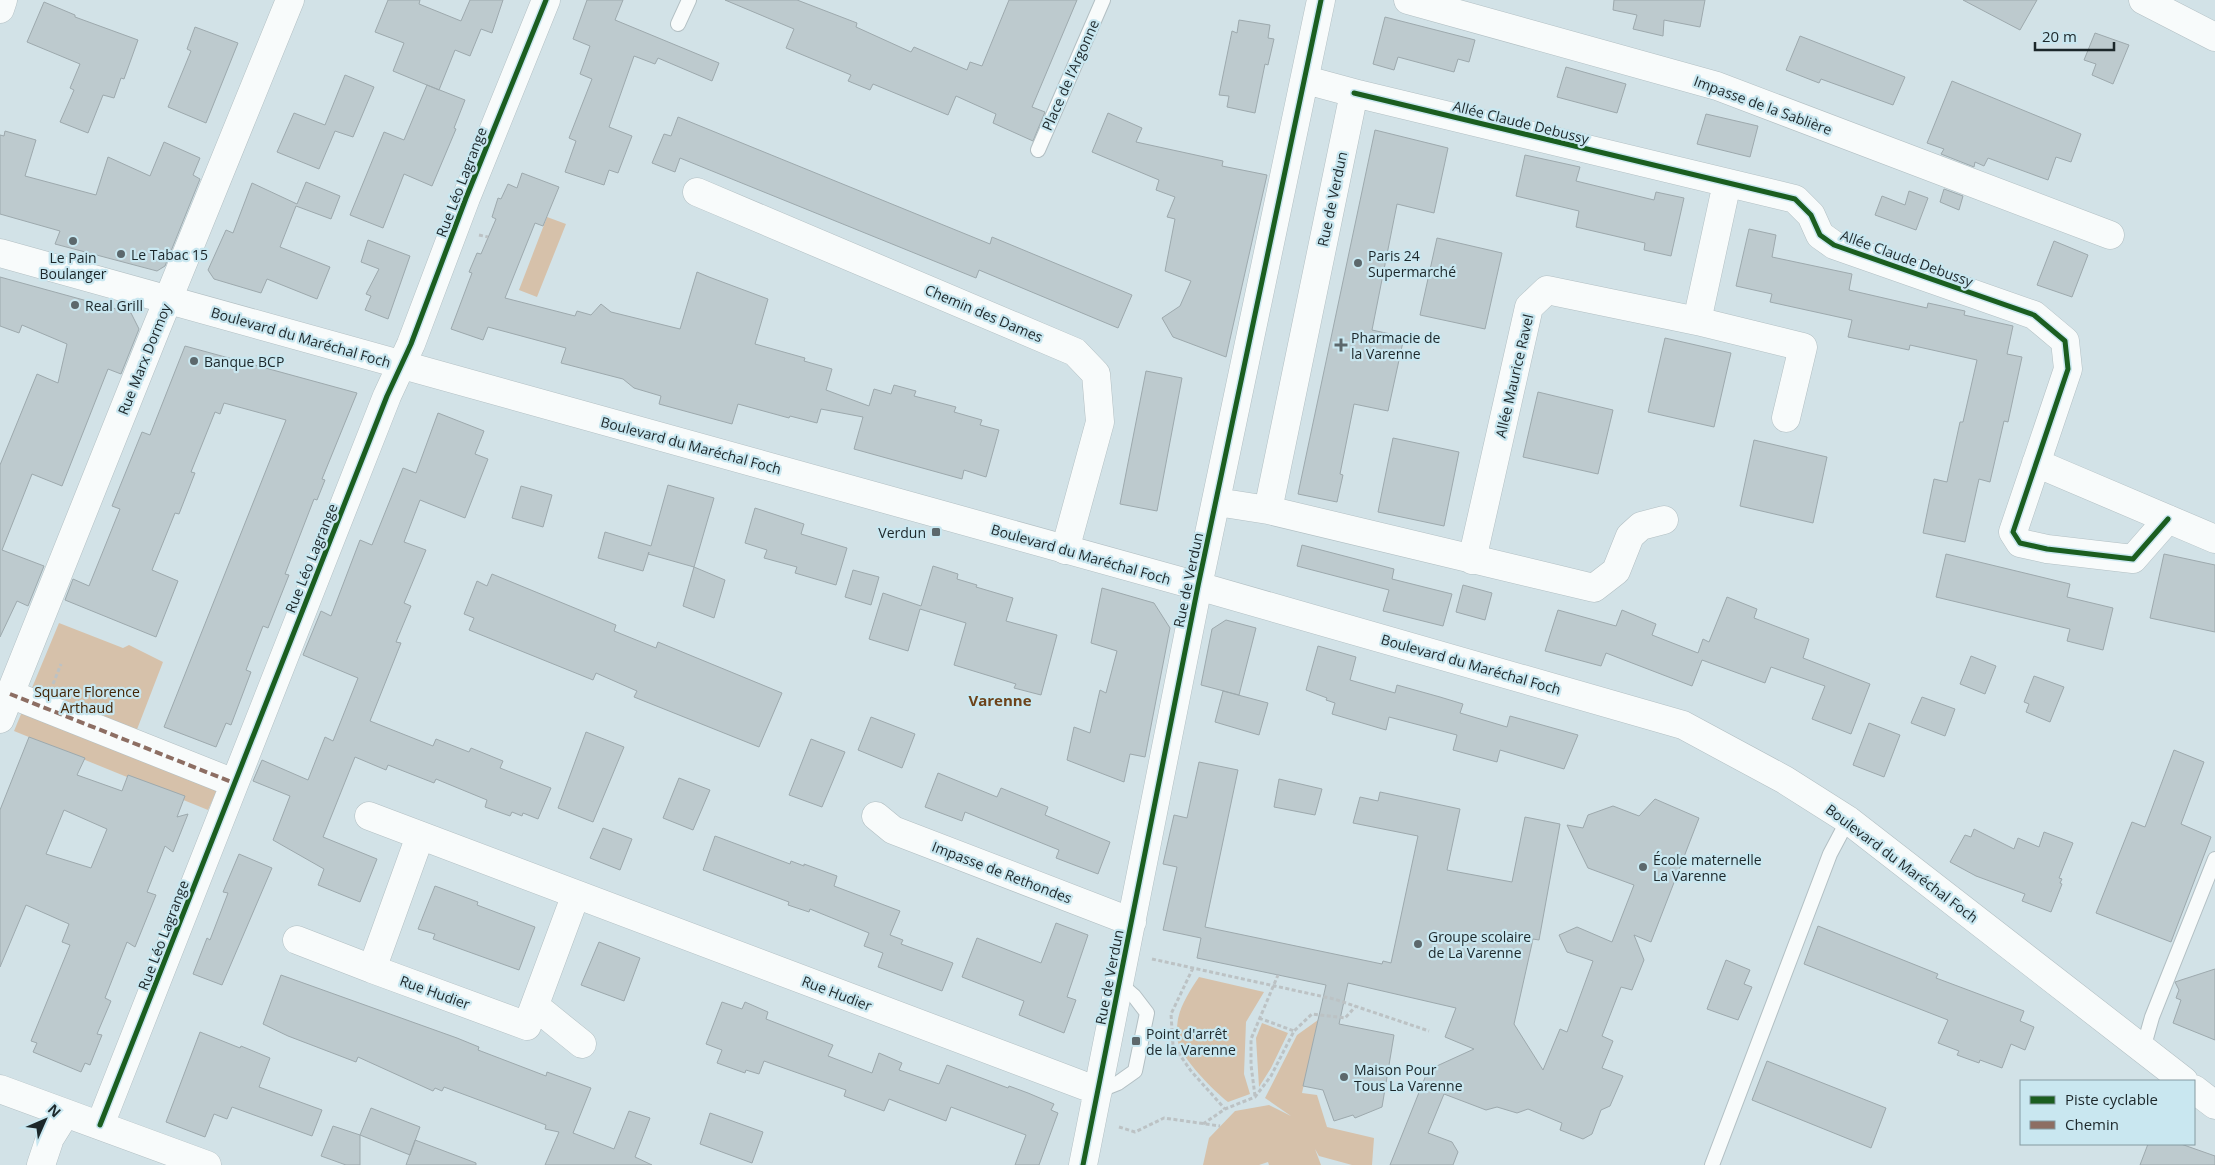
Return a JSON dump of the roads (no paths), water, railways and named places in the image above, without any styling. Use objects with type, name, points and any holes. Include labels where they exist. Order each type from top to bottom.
[{"type":"street","points":[[0,9],[3,0]]},
{"type":"street","name":"Rue Marx Dormoy","points":[[0,719],[290,0]]},
{"type":"street","name":"Rue Léo Lagrange","points":[[100,1125],[546,0]]},
{"type":"street","name":"Rue de Verdun","points":[[1083,1165],[1198,586],[1306,80],[1321,0]]},
{"type":"street","name":"Impasse de la Sablière","points":[[1408,0],[1717,86],[2110,235]]},
{"type":"street","points":[[2143,0],[2215,37]]},
{"type":"street","points":[[1306,80],[1354,93]]},
{"type":"street","name":"Rue de Verdun","points":[[1268,510],[1354,93]]},
{"type":"street","name":"Allée Claude Debussy","points":[[1354,93],[1795,199],[1811,215],[1820,234],[1834,245],[2034,315],[2064,341],[2068,369],[2013,532],[2020,543],[2047,549],[2133,559],[2168,520]]},
{"type":"street","points":[[1697,322],[1727,184]]},
{"type":"street","name":"Chemin des Dames","points":[[697,192],[1075,352],[1096,374],[1100,422],[1065,550]]},
{"type":"street","name":"Boulevard du Maréchal Foch","points":[[0,253],[167,301],[1198,586],[1683,725],[1785,780],[1848,820],[2183,1080]]},
{"type":"street","name":"Allée Maurice Ravel","points":[[1472,560],[1529,307],[1547,290],[1803,347],[1786,418]]},
{"type":"street","points":[[2036,463],[2215,539]]},
{"type":"street","points":[[1217,502],[1268,510],[1594,588],[1616,571],[1630,536],[1641,526],[1664,520]]},
{"type":"street","points":[[10,694],[234,783]]},
{"type":"street","name":"Rue Hudier","points":[[369,816],[1098,1091]]},
{"type":"street","name":"Impasse de Rethondes","points":[[876,816],[893,830],[1132,922]]},
{"type":"street","points":[[298,940],[372,969],[420,836]]},
{"type":"street","name":"Rue Hudier","points":[[372,969],[527,1026],[576,894]]},
{"type":"street","points":[[535,1006],[582,1044]]},
{"type":"street","points":[[0,1089],[207,1165]]},
{"type":"street","points":[[2195,1090],[2215,1105]]},
{"type":"street","points":[[42,1165],[50,1138],[65,1114]]},
{"type":"lane","points":[[678,24],[689,0]]},
{"type":"lane","name":"Place de l’Argonne","points":[[1038,150],[1104,0]]},
{"type":"lane","points":[[1712,1165],[1830,854],[1848,820]]},
{"type":"lane","points":[[2143,1049],[2152,1017],[2215,859]]},
{"type":"place","name":"Le Pain Boulanger","points":[[73,241]]},
{"type":"place","name":"Le Tabac 15","points":[[121,254]]},
{"type":"place","name":"Paris 24 Supermarché","points":[[1358,263]]},
{"type":"place","name":"Real Grill","points":[[75,305]]},
{"type":"place","name":"Pharmacie de la Varenne","points":[[1341,345]]},
{"type":"place","name":"Banque BCP","points":[[194,361]]},
{"type":"place","name":"Verdun","points":[[936,532]]},
{"type":"place","name":"École maternelle La Varenne","points":[[1643,867]]},
{"type":"place","name":"Groupe scolaire de La Varenne","points":[[1418,944]]},
{"type":"place","name":"Point d'arrêt de la Varenne","points":[[1136,1041]]},
{"type":"place","name":"Maison Pour Tous La Varenne","points":[[1344,1077]]},
{"type":"district","name":"Varenne","points":[[1000,700]]},
{"type":"park label","name":"Square Florence Arthaud","points":[[87,700]]}]
